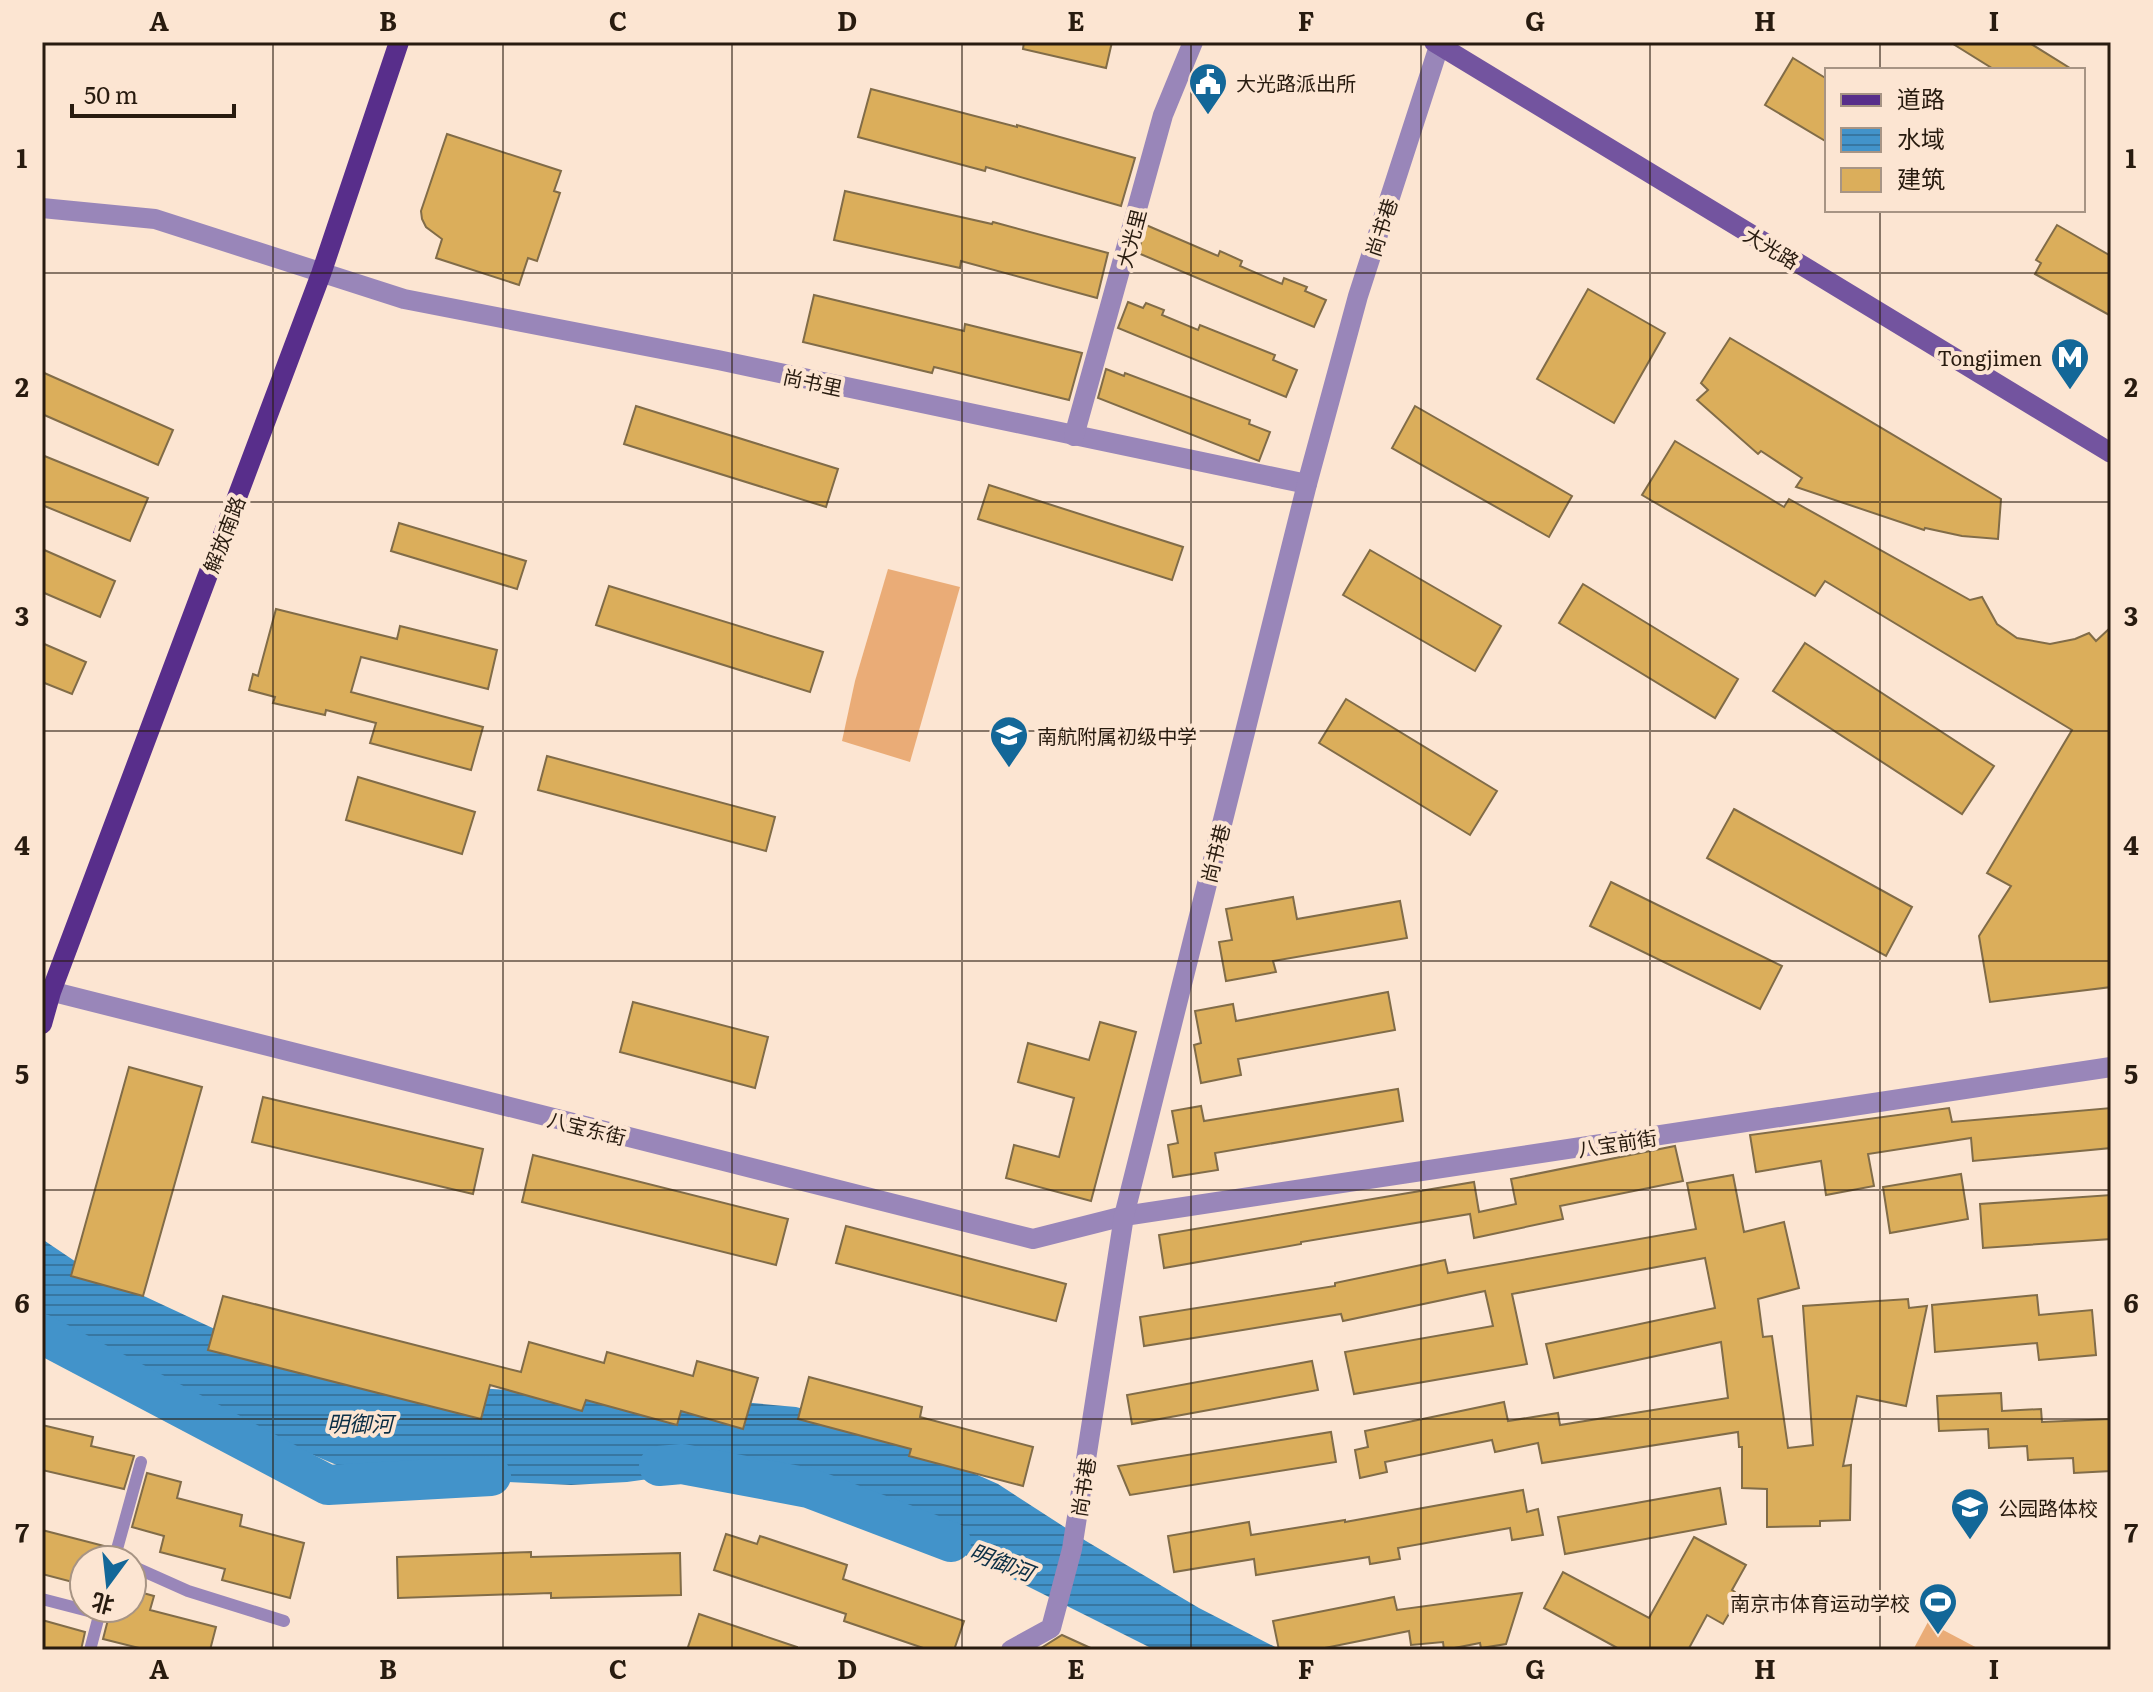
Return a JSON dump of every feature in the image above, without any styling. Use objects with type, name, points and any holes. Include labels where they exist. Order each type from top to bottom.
[{"type":"main road","points":[[42,1024],[46,991]]},
{"type":"street","name":"解放南路","points":[[46,991],[321,274],[399,42]]},
{"type":"street","name":"大光里","points":[[1074,436],[1163,115],[1193,42]]},
{"type":"street","name":"大光路","points":[[1436,44],[2111,453]]},
{"type":"street","name":"尚书巷","points":[[1011,1650],[1051,1628],[1072,1549],[1124,1216],[1307,484],[1358,296],[1436,44]]},
{"type":"street","name":"尚书里","points":[[42,208],[155,219],[404,299],[718,360],[1307,484]]},
{"type":"street","name":"八宝东街","points":[[46,991],[1033,1239],[1124,1216]]},
{"type":"street","name":"八宝前街","points":[[1124,1216],[2111,1067]]},
{"type":"lane","points":[[120,1544],[141,1462]]},
{"type":"lane","points":[[148,1573],[188,1591],[284,1621]]},
{"type":"lane","points":[[42,1599],[68,1604]]},
{"type":"lane","points":[[90,1650],[97,1624]]},
{"type":"shaded area","points":[[888,569],[960,587],[910,762],[842,741],[855,681]]},
{"type":"shaded area","name":"南京市体育运动学校","points":[[1928,1622],[1981,1650],[1913,1650]]},
{"type":"water","name":"明御河","points":[[42,1239],[88,1270],[262,1351],[410,1383],[549,1393],[665,1395],[796,1407],[867,1426],[998,1484],[1199,1608],[1281,1650],[1155,1650],[845,1495],[781,1472],[728,1468],[627,1482],[571,1485],[388,1476],[339,1466],[183,1400],[72,1336],[42,1312]]},
{"type":"building","points":[[1024,42],[1112,42],[1106,68],[1023,49]]},
{"type":"building","points":[[1950,42],[2028,42],[2070,68],[1992,68]]},
{"type":"building","points":[[1793,58],[1825,78],[1825,141],[1765,105]]},
{"type":"building","points":[[871,89],[1135,158],[1121,206],[986,167],[985,171],[858,137]]},
{"type":"building","points":[[447,134],[561,171],[554,191],[560,193],[537,261],[528,258],[519,285],[436,258],[442,239],[426,227],[421,211]]},
{"type":"building","points":[[845,191],[993,222],[1108,253],[1097,298],[961,261],[960,268],[834,240]]},
{"type":"building","points":[[1146,225],[1218,256],[1220,251],[1242,261],[1240,266],[1282,284],[1284,278],[1307,287],[1305,291],[1326,300],[1314,327],[1138,253]]},
{"type":"building","points":[[2057,225],[2111,256],[2111,316],[2035,274],[2041,263],[2036,260]]},
{"type":"building","points":[[1588,289],[1665,333],[1614,423],[1537,379]]},
{"type":"building","points":[[814,295],[964,331],[965,324],[1082,353],[1069,400],[934,367],[932,373],[803,342]]},
{"type":"building","points":[[1128,302],[1143,308],[1146,303],[1164,310],[1162,315],[1198,330],[1200,325],[1275,355],[1273,360],[1297,370],[1286,397],[1118,328]]},
{"type":"building","points":[[1730,338],[2001,499],[1998,539],[1924,530],[1796,487],[1802,478],[1761,451],[1758,454],[1697,400],[1708,390],[1701,383]]},
{"type":"building","points":[[1106,369],[1124,376],[1125,373],[1250,420],[1249,424],[1270,432],[1259,461],[1098,398]]},
{"type":"building","points":[[42,372],[173,430],[158,465],[42,414]]},
{"type":"building","points":[[636,406],[838,469],[826,507],[624,444]]},
{"type":"building","points":[[1415,406],[1572,496],[1549,537],[1392,448]]},
{"type":"building","points":[[1675,441],[1784,507],[1789,499],[1970,600],[1982,597],[1997,624],[2017,638],[2050,644],[2089,633],[2096,641],[2111,627],[2111,987],[1990,1002],[1979,936],[2011,886],[1987,873],[2072,730],[1825,581],[1815,596],[1642,495]]},
{"type":"building","points":[[42,455],[148,498],[130,541],[42,505]]},
{"type":"building","points":[[989,485],[1183,547],[1172,580],[978,519]]},
{"type":"building","points":[[399,523],[526,561],[517,589],[391,551]]},
{"type":"building","points":[[42,549],[115,581],[100,617],[42,592]]},
{"type":"building","points":[[1370,550],[1501,626],[1475,671],[1343,595]]},
{"type":"building","points":[[1583,584],[1738,679],[1715,718],[1559,623]]},
{"type":"building","points":[[609,586],[823,652],[810,692],[596,625]]},
{"type":"building","points":[[276,609],[397,639],[400,626],[497,650],[488,689],[361,657],[351,692],[483,727],[471,770],[370,743],[376,723],[326,710],[325,715],[273,703],[275,697],[249,690],[253,674],[258,676]]},
{"type":"building","points":[[42,643],[86,662],[72,694],[42,682]]},
{"type":"building","points":[[1805,643],[1994,766],[1962,814],[1773,691]]},
{"type":"building","points":[[1346,699],[1497,791],[1470,835],[1319,743]]},
{"type":"building","points":[[547,756],[775,817],[766,851],[538,790]]},
{"type":"building","points":[[358,777],[475,812],[462,854],[346,820]]},
{"type":"building","points":[[1734,809],[1912,907],[1886,956],[1707,858]]},
{"type":"building","points":[[1611,882],[1782,966],[1760,1009],[1590,926]]},
{"type":"building","points":[[1293,897],[1297,919],[1400,901],[1407,938],[1273,961],[1276,972],[1226,981],[1219,942],[1232,940],[1226,909]]},
{"type":"building","points":[[1388,992],[1395,1030],[1238,1059],[1241,1075],[1201,1083],[1194,1045],[1201,1043],[1195,1011],[1233,1004],[1236,1021]]},
{"type":"building","points":[[633,1002],[768,1037],[755,1088],[620,1052]]},
{"type":"building","points":[[1100,1022],[1136,1032],[1091,1201],[1006,1178],[1014,1145],[1059,1157],[1074,1098],[1018,1082],[1028,1043],[1089,1060]]},
{"type":"building","points":[[129,1067],[202,1087],[143,1296],[71,1276]]},
{"type":"building","points":[[1398,1089],[1403,1121],[1215,1153],[1218,1170],[1173,1177],[1168,1145],[1178,1143],[1172,1111],[1201,1106],[1204,1121]]},
{"type":"building","points":[[263,1097],[483,1149],[473,1194],[252,1142]]},
{"type":"building","points":[[1949,1108],[1952,1122],[2111,1108],[2111,1148],[1973,1161],[1971,1138],[1868,1154],[1874,1186],[1826,1195],[1821,1161],[1756,1172],[1750,1135]]},
{"type":"building","points":[[1675,1146],[1683,1181],[1560,1206],[1563,1219],[1474,1238],[1470,1214],[1164,1268],[1159,1235],[1474,1182],[1479,1212],[1516,1204],[1511,1179]]},
{"type":"building","points":[[533,1155],[788,1219],[776,1265],[522,1202]]},
{"type":"building","points":[[1961,1174],[1968,1219],[1890,1233],[1883,1187]]},
{"type":"building","points":[[1733,1175],[1744,1232],[1784,1222],[1799,1288],[1758,1299],[1763,1337],[1772,1336],[1788,1448],[1813,1445],[1803,1306],[1908,1299],[1909,1308],[1927,1306],[1906,1406],[1857,1396],[1843,1466],[1851,1465],[1850,1520],[1820,1521],[1820,1526],[1767,1527],[1767,1489],[1742,1488],[1742,1447],[1739,1447],[1738,1432],[1542,1463],[1538,1443],[1495,1452],[1492,1440],[1385,1462],[1387,1472],[1360,1478],[1355,1450],[1368,1447],[1365,1431],[1504,1402],[1508,1421],[1558,1413],[1560,1425],[1728,1398],[1721,1342],[1554,1378],[1546,1344],[1715,1308],[1705,1258],[1512,1294],[1527,1364],[1354,1394],[1345,1352],[1493,1326],[1485,1291],[1343,1321],[1341,1314],[1144,1346],[1140,1317],[1335,1286],[1335,1283],[1445,1260],[1448,1273],[1696,1229],[1687,1183]]},
{"type":"building","points":[[2111,1195],[2111,1239],[1983,1248],[1980,1204]]},
{"type":"building","points":[[846,1226],[1066,1284],[1056,1321],[836,1263]]},
{"type":"building","points":[[2037,1295],[2039,1315],[2092,1310],[2096,1355],[2039,1360],[2037,1343],[1935,1352],[1932,1305]]},
{"type":"building","points":[[223,1296],[521,1372],[529,1342],[604,1363],[607,1352],[693,1376],[697,1361],[758,1378],[743,1429],[681,1411],[677,1425],[586,1400],[582,1411],[490,1385],[481,1419],[208,1350]]},
{"type":"building","points":[[1312,1361],[1318,1390],[1132,1424],[1127,1395]]},
{"type":"building","points":[[809,1377],[922,1407],[920,1417],[1033,1447],[1023,1486],[909,1456],[911,1449],[798,1419]]},
{"type":"building","points":[[2001,1393],[2002,1411],[2041,1409],[2042,1422],[2111,1419],[2111,1471],[2074,1473],[2073,1458],[2028,1460],[2027,1446],[1989,1448],[1988,1429],[1939,1431],[1937,1396]]},
{"type":"building","points":[[42,1425],[93,1437],[91,1446],[134,1456],[124,1489],[42,1470]]},
{"type":"building","points":[[1331,1432],[1336,1462],[1130,1495],[1118,1466]]},
{"type":"building","points":[[147,1473],[181,1482],[177,1498],[242,1515],[240,1526],[304,1543],[290,1598],[222,1580],[225,1569],[160,1552],[164,1536],[132,1527]]},
{"type":"building","points":[[1720,1488],[1726,1524],[1565,1554],[1558,1517]]},
{"type":"building","points":[[1523,1490],[1527,1512],[1538,1509],[1543,1535],[1512,1540],[1510,1528],[1398,1548],[1400,1559],[1370,1564],[1369,1557],[1256,1575],[1254,1559],[1174,1572],[1168,1536],[1249,1522],[1251,1535],[1345,1522]]},
{"type":"building","points":[[42,1530],[96,1544],[68,1544],[68,1581],[42,1574]]},
{"type":"building","points":[[726,1534],[757,1544],[760,1536],[847,1565],[843,1579],[964,1621],[954,1650],[929,1650],[844,1621],[846,1614],[714,1570]]},
{"type":"building","points":[[1694,1537],[1746,1565],[1732,1590],[1740,1595],[1723,1624],[1707,1615],[1688,1650],[1621,1650],[1544,1608],[1563,1572],[1649,1618]]},
{"type":"building","points":[[531,1552],[531,1557],[680,1553],[681,1595],[551,1598],[551,1593],[398,1598],[397,1557]]},
{"type":"building","points":[[1522,1593],[1506,1644],[1481,1648],[1480,1643],[1444,1650],[1443,1642],[1411,1645],[1409,1631],[1315,1650],[1279,1650],[1273,1621],[1394,1597],[1397,1610]]},
{"type":"building","points":[[148,1594],[154,1596],[150,1610],[216,1627],[210,1650],[147,1650],[103,1639],[107,1624],[148,1624]]},
{"type":"building","points":[[699,1614],[797,1647],[797,1650],[687,1650]]},
{"type":"building","points":[[42,1620],[85,1632],[81,1650],[42,1650]]},
{"type":"building","points":[[1062,1635],[1095,1650],[1038,1650]]},
{"type":"waterway","name":"明御河","points":[[42,1334],[328,1485],[491,1476]]},
{"type":"waterway","name":"明御河","points":[[659,1466],[682,1464],[809,1488],[951,1542]]},
{"type":"place","name":"大光路派出所","points":[[1208,116]]},
{"type":"place","name":"Tongjimen","points":[[2070,391]]},
{"type":"place","name":"南航附属初级中学","points":[[1009,769]]},
{"type":"place","name":"公园路体校","points":[[1970,1541]]},
{"type":"place","name":"南京市体育运动学校","points":[[1938,1636]]}]
